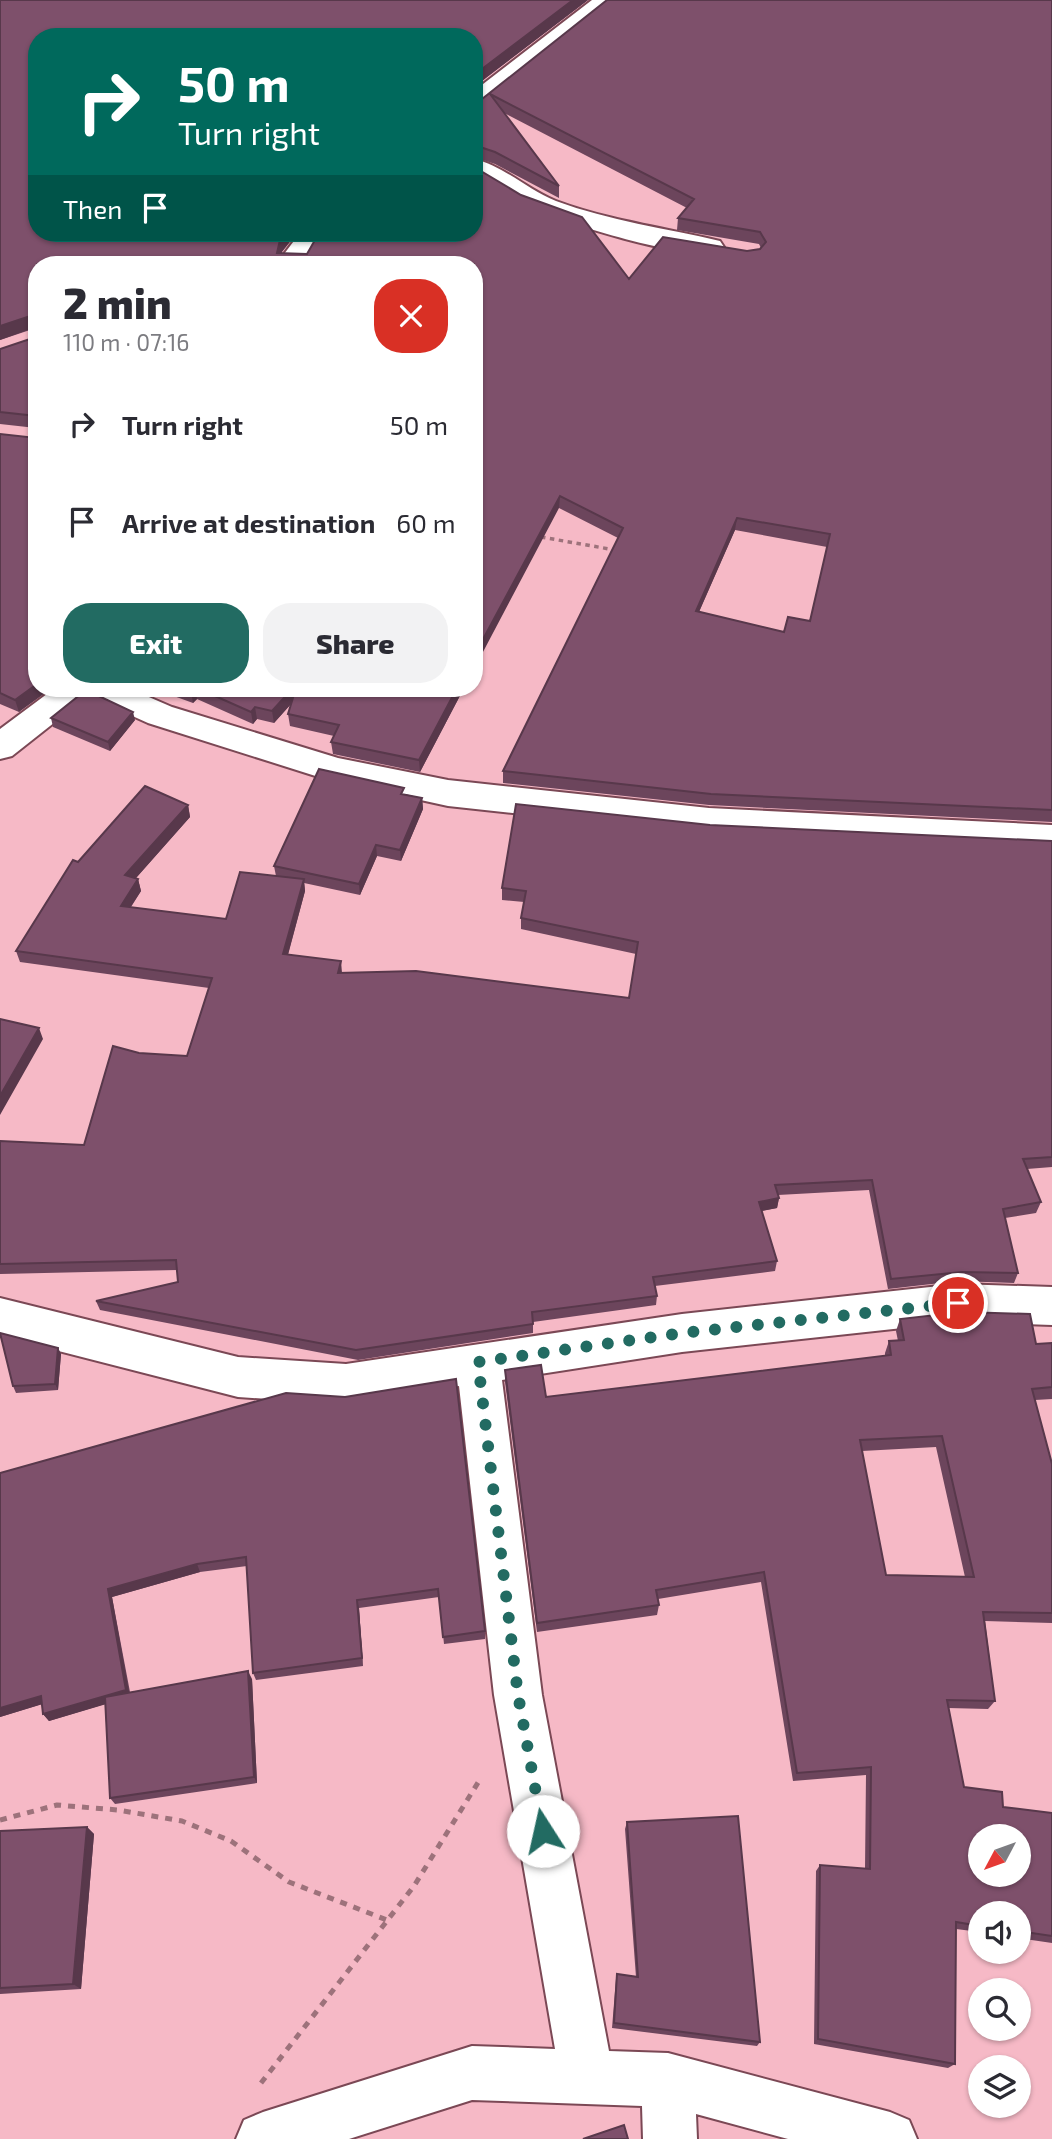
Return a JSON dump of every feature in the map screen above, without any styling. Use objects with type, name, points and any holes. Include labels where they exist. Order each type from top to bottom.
[{"type":"street","points":[[483,96],[598,1]]},
{"type":"street","points":[[483,172],[540,204],[653,238],[735,251]]},
{"type":"street","points":[[0,747],[65,697]]},
{"type":"street","points":[[119,697],[160,715],[337,770],[448,793],[709,821],[1052,838]]},
{"type":"street","points":[[0,1317],[238,1377],[346,1384],[682,1333],[958,1303],[1052,1306]]},
{"type":"street","points":[[478,1362],[518,1695],[587,2077]]},
{"type":"street","points":[[257,2117],[472,2073],[668,2080],[890,2139]]},
{"type":"street","points":[[668,2080],[670,2139]]},
{"type":"path","points":[[528,535],[624,551]]},
{"type":"path","points":[[257,2117],[387,1920],[414,1886],[484,1770]]},
{"type":"path","points":[[0,1820],[57,1805],[118,1810],[182,1821],[231,1841],[289,1882],[387,1920]]},
{"type":"building","points":[[0,0],[573,0],[483,68],[483,28],[28,28],[28,242],[280,242],[277,253],[307,254],[314,242],[483,242],[483,172],[521,195],[582,217],[629,279],[663,237],[747,251],[760,249],[766,242],[760,232],[678,218],[694,199],[490,94],[559,186],[483,148],[483,98],[607,0],[1052,0],[1052,810],[711,794],[503,771],[623,528],[560,496],[483,639],[483,256],[28,256],[28,317],[0,326]],"holes":[[[737,518],[830,534],[810,621],[788,617],[784,632],[696,611]]]},
{"type":"building","points":[[28,340],[28,415],[0,412],[0,349]]},
{"type":"building","points":[[0,434],[28,437],[28,691],[15,700],[0,693]]},
{"type":"building","points":[[77,697],[101,697],[133,712],[108,742],[51,718]]},
{"type":"building","points":[[217,697],[285,697],[272,711],[255,707],[251,712]]},
{"type":"building","points":[[293,697],[452,697],[419,760],[331,742],[339,725],[288,714]]},
{"type":"building","points":[[319,769],[404,788],[401,794],[422,798],[400,850],[376,845],[359,884],[274,866]]},
{"type":"building","points":[[145,786],[188,805],[125,875],[138,879],[121,906],[226,919],[240,872],[304,879],[283,954],[341,961],[338,973],[416,971],[629,998],[638,942],[521,918],[526,891],[502,888],[516,804],[710,825],[1052,841],[1052,1157],[1023,1159],[1041,1202],[1003,1209],[1018,1273],[962,1272],[891,1279],[872,1180],[775,1185],[779,1198],[759,1202],[777,1261],[653,1277],[657,1296],[532,1312],[533,1324],[356,1350],[96,1301],[178,1282],[176,1260],[0,1264],[0,1141],[84,1145],[113,1046],[139,1053],[187,1056],[212,978],[16,951],[73,860],[78,862]]},
{"type":"building","points":[[0,1019],[39,1028],[0,1096]]},
{"type":"building","points":[[963,1312],[1030,1314],[1036,1344],[1052,1343],[1052,1387],[1032,1389],[1052,1464],[1052,1613],[983,1612],[995,1701],[947,1700],[964,1787],[1002,1792],[1003,1807],[1052,1813],[1052,1936],[1031,1933],[1031,1901],[968,1901],[968,1924],[956,1922],[955,2064],[818,2039],[820,1865],[870,1869],[871,1767],[797,1773],[764,1572],[656,1590],[659,1605],[537,1623],[505,1370],[541,1365],[546,1397],[891,1355],[889,1341],[904,1340],[900,1319]],"holes":[[[942,1436],[974,1577],[886,1575],[860,1440]]]},
{"type":"building","points":[[0,1333],[58,1348],[55,1384],[13,1386]]},
{"type":"building","points":[[456,1379],[485,1631],[443,1637],[438,1589],[357,1600],[362,1658],[253,1673],[246,1557],[197,1564],[108,1589],[126,1690],[43,1714],[41,1696],[0,1708],[0,1473],[286,1393],[345,1397]]},
{"type":"building","points":[[248,1671],[254,1777],[110,1798],[105,1697]]},
{"type":"building","points":[[738,1816],[760,2042],[614,2023],[617,1974],[638,1977],[627,1822]]},
{"type":"building","points":[[87,1827],[73,1984],[0,1988],[0,1831]]},
{"type":"building","points":[[624,2125],[628,2139],[583,2139]]},
{"type":"route","points":[[543,1831],[518,1695],[478,1362],[682,1333],[958,1303]]}]
